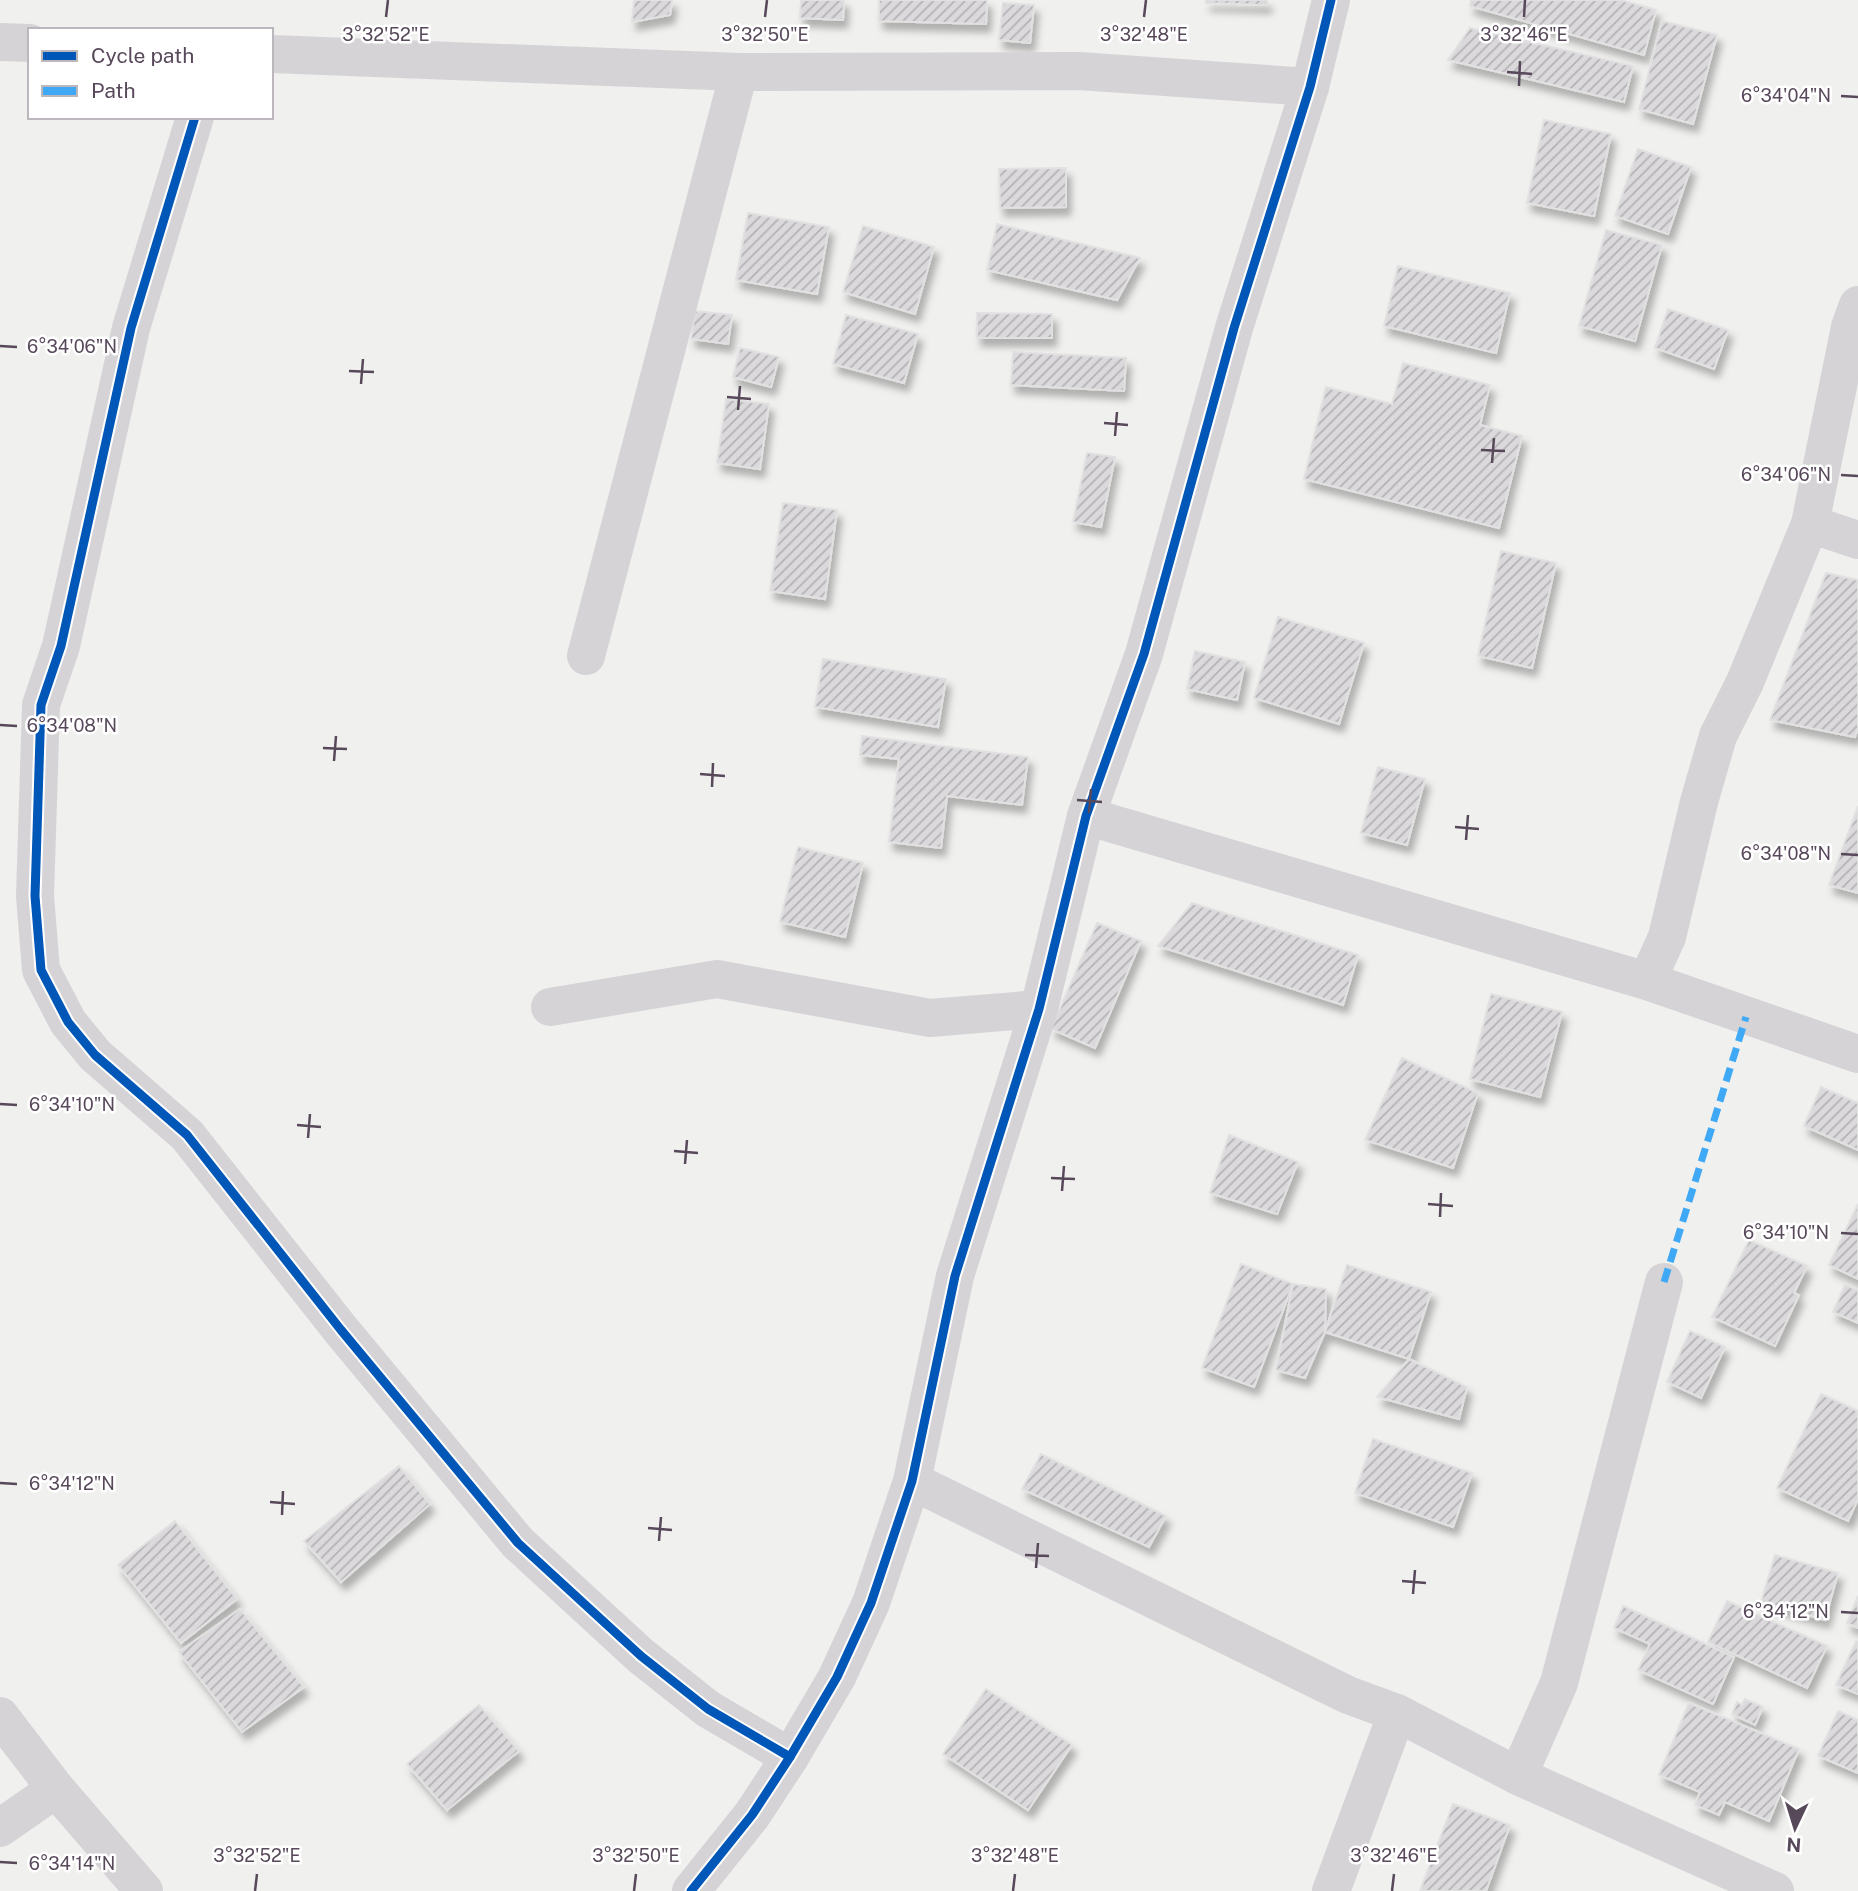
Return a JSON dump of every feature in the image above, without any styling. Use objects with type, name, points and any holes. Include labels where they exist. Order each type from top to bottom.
[{"type":"street","points":[[691,1891],[752,1815],[790,1757],[837,1677],[871,1603],[912,1481],[955,1276],[1040,1009],[1086,816],[1144,654],[1234,328],[1310,88],[1331,0]]},
{"type":"street","points":[[0,42],[28,43]]},
{"type":"street","points":[[273,54],[739,72],[1079,71],[1310,88]]},
{"type":"street","points":[[586,656],[739,72]]},
{"type":"street","points":[[194,119],[131,328],[61,646],[41,705],[35,896],[41,970],[68,1022],[95,1055],[187,1135],[341,1330],[518,1542],[642,1656],[708,1709],[790,1757]]},
{"type":"street","points":[[1647,981],[1667,937],[1699,802],[1718,736],[1745,682],[1810,524],[1850,327],[1858,305]]},
{"type":"street","points":[[1810,524],[1858,540]]},
{"type":"street","points":[[1086,816],[1647,981],[1858,1054]]},
{"type":"street","points":[[550,1007],[717,979],[930,1018],[1040,1009]]},
{"type":"street","points":[[1518,1776],[1559,1683],[1664,1282]]},
{"type":"street","points":[[912,1481],[1348,1695],[1397,1713],[1518,1776],[1775,1891]]},
{"type":"street","points":[[1331,1891],[1397,1713]]},
{"type":"street","points":[[0,1716],[56,1789],[144,1891]]},
{"type":"street","points":[[0,1828],[56,1789]]},
{"type":"building","points":[[634,0],[672,0],[670,15],[632,22]]},
{"type":"building","points":[[801,0],[844,0],[843,20],[800,18]]},
{"type":"building","points":[[879,0],[987,0],[986,24],[879,21]]},
{"type":"building","points":[[1206,0],[1267,0],[1267,5],[1206,3]]},
{"type":"building","points":[[1471,0],[1621,0],[1656,10],[1644,55],[1470,6]]},
{"type":"building","points":[[1003,3],[1034,5],[1030,43],[999,40]]},
{"type":"building","points":[[1662,21],[1717,35],[1693,124],[1639,109]]},
{"type":"building","points":[[1470,28],[1633,66],[1624,102],[1448,60]]},
{"type":"building","points":[[1544,120],[1611,134],[1594,216],[1527,203]]},
{"type":"building","points":[[1638,149],[1691,167],[1668,234],[1615,216]]},
{"type":"building","points":[[1066,168],[1066,207],[1000,208],[999,169]]},
{"type":"building","points":[[748,213],[829,227],[817,294],[736,280]]},
{"type":"building","points":[[997,224],[1140,258],[1117,300],[987,270]]},
{"type":"building","points":[[863,226],[934,247],[915,314],[843,292]]},
{"type":"building","points":[[1606,230],[1662,245],[1635,341],[1579,326]]},
{"type":"building","points":[[1398,266],[1510,293],[1496,353],[1384,326]]},
{"type":"building","points":[[1668,309],[1728,330],[1714,369],[1655,348]]},
{"type":"building","points":[[695,311],[732,315],[728,344],[691,339]]},
{"type":"building","points":[[977,313],[1052,314],[1052,338],[977,338]]},
{"type":"building","points":[[846,315],[918,334],[904,383],[833,364]]},
{"type":"building","points":[[740,348],[779,357],[771,387],[733,377]]},
{"type":"building","points":[[1013,352],[1126,358],[1124,391],[1011,385]]},
{"type":"building","points":[[1403,363],[1490,385],[1480,425],[1522,436],[1499,528],[1304,479],[1326,387],[1392,404]]},
{"type":"building","points":[[726,399],[769,404],[760,469],[717,463]]},
{"type":"building","points":[[1087,453],[1115,457],[1101,527],[1073,522]]},
{"type":"building","points":[[783,503],[837,510],[825,599],[770,591]]},
{"type":"building","points":[[1501,551],[1556,563],[1532,668],[1478,656]]},
{"type":"building","points":[[1826,573],[1858,580],[1858,728],[1855,737],[1770,720]]},
{"type":"building","points":[[1278,617],[1364,643],[1339,724],[1254,698]]},
{"type":"building","points":[[1195,651],[1245,662],[1237,700],[1187,689]]},
{"type":"building","points":[[823,659],[946,679],[938,727],[815,707]]},
{"type":"building","points":[[862,736],[1028,757],[1022,805],[947,796],[941,848],[889,842],[899,759],[860,755]]},
{"type":"building","points":[[1378,767],[1425,779],[1407,845],[1361,833]]},
{"type":"building","points":[[1858,806],[1858,893],[1829,885]]},
{"type":"building","points":[[798,847],[863,863],[845,937],[780,922]]},
{"type":"building","points":[[1192,903],[1358,955],[1343,1005],[1158,946]]},
{"type":"building","points":[[1097,923],[1141,941],[1095,1048],[1051,1029]]},
{"type":"building","points":[[1491,994],[1562,1012],[1540,1097],[1470,1079]]},
{"type":"building","points":[[1402,1058],[1478,1093],[1453,1168],[1365,1140]]},
{"type":"building","points":[[1821,1087],[1858,1103],[1858,1150],[1804,1126]]},
{"type":"building","points":[[1229,1135],[1298,1162],[1277,1214],[1210,1193]]},
{"type":"building","points":[[1858,1204],[1858,1279],[1829,1265]]},
{"type":"building","points":[[1749,1240],[1807,1266],[1794,1293],[1799,1295],[1775,1346],[1712,1317]]},
{"type":"building","points":[[1241,1264],[1293,1284],[1254,1387],[1202,1368]]},
{"type":"building","points":[[1347,1265],[1431,1292],[1409,1359],[1325,1332]]},
{"type":"building","points":[[1293,1284],[1326,1289],[1325,1332],[1305,1378],[1276,1370]]},
{"type":"building","points":[[1845,1285],[1858,1290],[1858,1323],[1833,1312]]},
{"type":"building","points":[[1690,1331],[1725,1347],[1701,1398],[1667,1382]]},
{"type":"building","points":[[1409,1359],[1467,1387],[1459,1419],[1377,1397]]},
{"type":"building","points":[[1821,1394],[1858,1411],[1858,1499],[1848,1521],[1777,1488]]},
{"type":"building","points":[[1373,1439],[1472,1473],[1453,1527],[1355,1493]]},
{"type":"building","points":[[1041,1454],[1166,1516],[1149,1547],[1022,1489]]},
{"type":"building","points":[[399,1466],[430,1504],[341,1582],[304,1541]]},
{"type":"building","points":[[175,1521],[237,1599],[181,1643],[118,1565]]},
{"type":"building","points":[[1775,1555],[1838,1573],[1825,1620],[1761,1602]]},
{"type":"building","points":[[1858,1596],[1858,1628],[1847,1623]]},
{"type":"building","points":[[1727,1601],[1827,1646],[1807,1688],[1708,1642]]},
{"type":"building","points":[[1623,1606],[1734,1657],[1713,1704],[1638,1670],[1650,1644],[1614,1628]]},
{"type":"building","points":[[240,1609],[304,1687],[242,1732],[179,1652]]},
{"type":"building","points":[[1856,1641],[1858,1642],[1858,1694],[1836,1685]]},
{"type":"building","points":[[986,1689],[1072,1745],[1028,1810],[943,1754]]},
{"type":"building","points":[[1745,1699],[1763,1707],[1755,1725],[1732,1714],[1737,1702],[1742,1705]]},
{"type":"building","points":[[1689,1703],[1799,1749],[1769,1821],[1725,1802],[1719,1815],[1695,1805],[1700,1792],[1659,1775]]},
{"type":"building","points":[[479,1705],[519,1751],[447,1810],[407,1764]]},
{"type":"building","points":[[1838,1711],[1858,1720],[1858,1773],[1818,1756]]},
{"type":"building","points":[[1453,1804],[1510,1825],[1486,1891],[1420,1891]]},
{"type":"marked path","points":[[1664,1282],[1746,1017]]},
{"type":"cycle path","points":[[691,1891],[752,1815],[790,1757],[837,1677],[871,1603],[912,1481],[955,1276],[1039,1009],[1086,816],[1144,654],[1234,328],[1310,87],[1331,0]]},
{"type":"cycle path","points":[[194,119],[131,328],[61,646],[41,705],[35,896],[41,970],[68,1022],[95,1055],[187,1135],[341,1330],[518,1543],[641,1656],[708,1709],[790,1757]]}]
